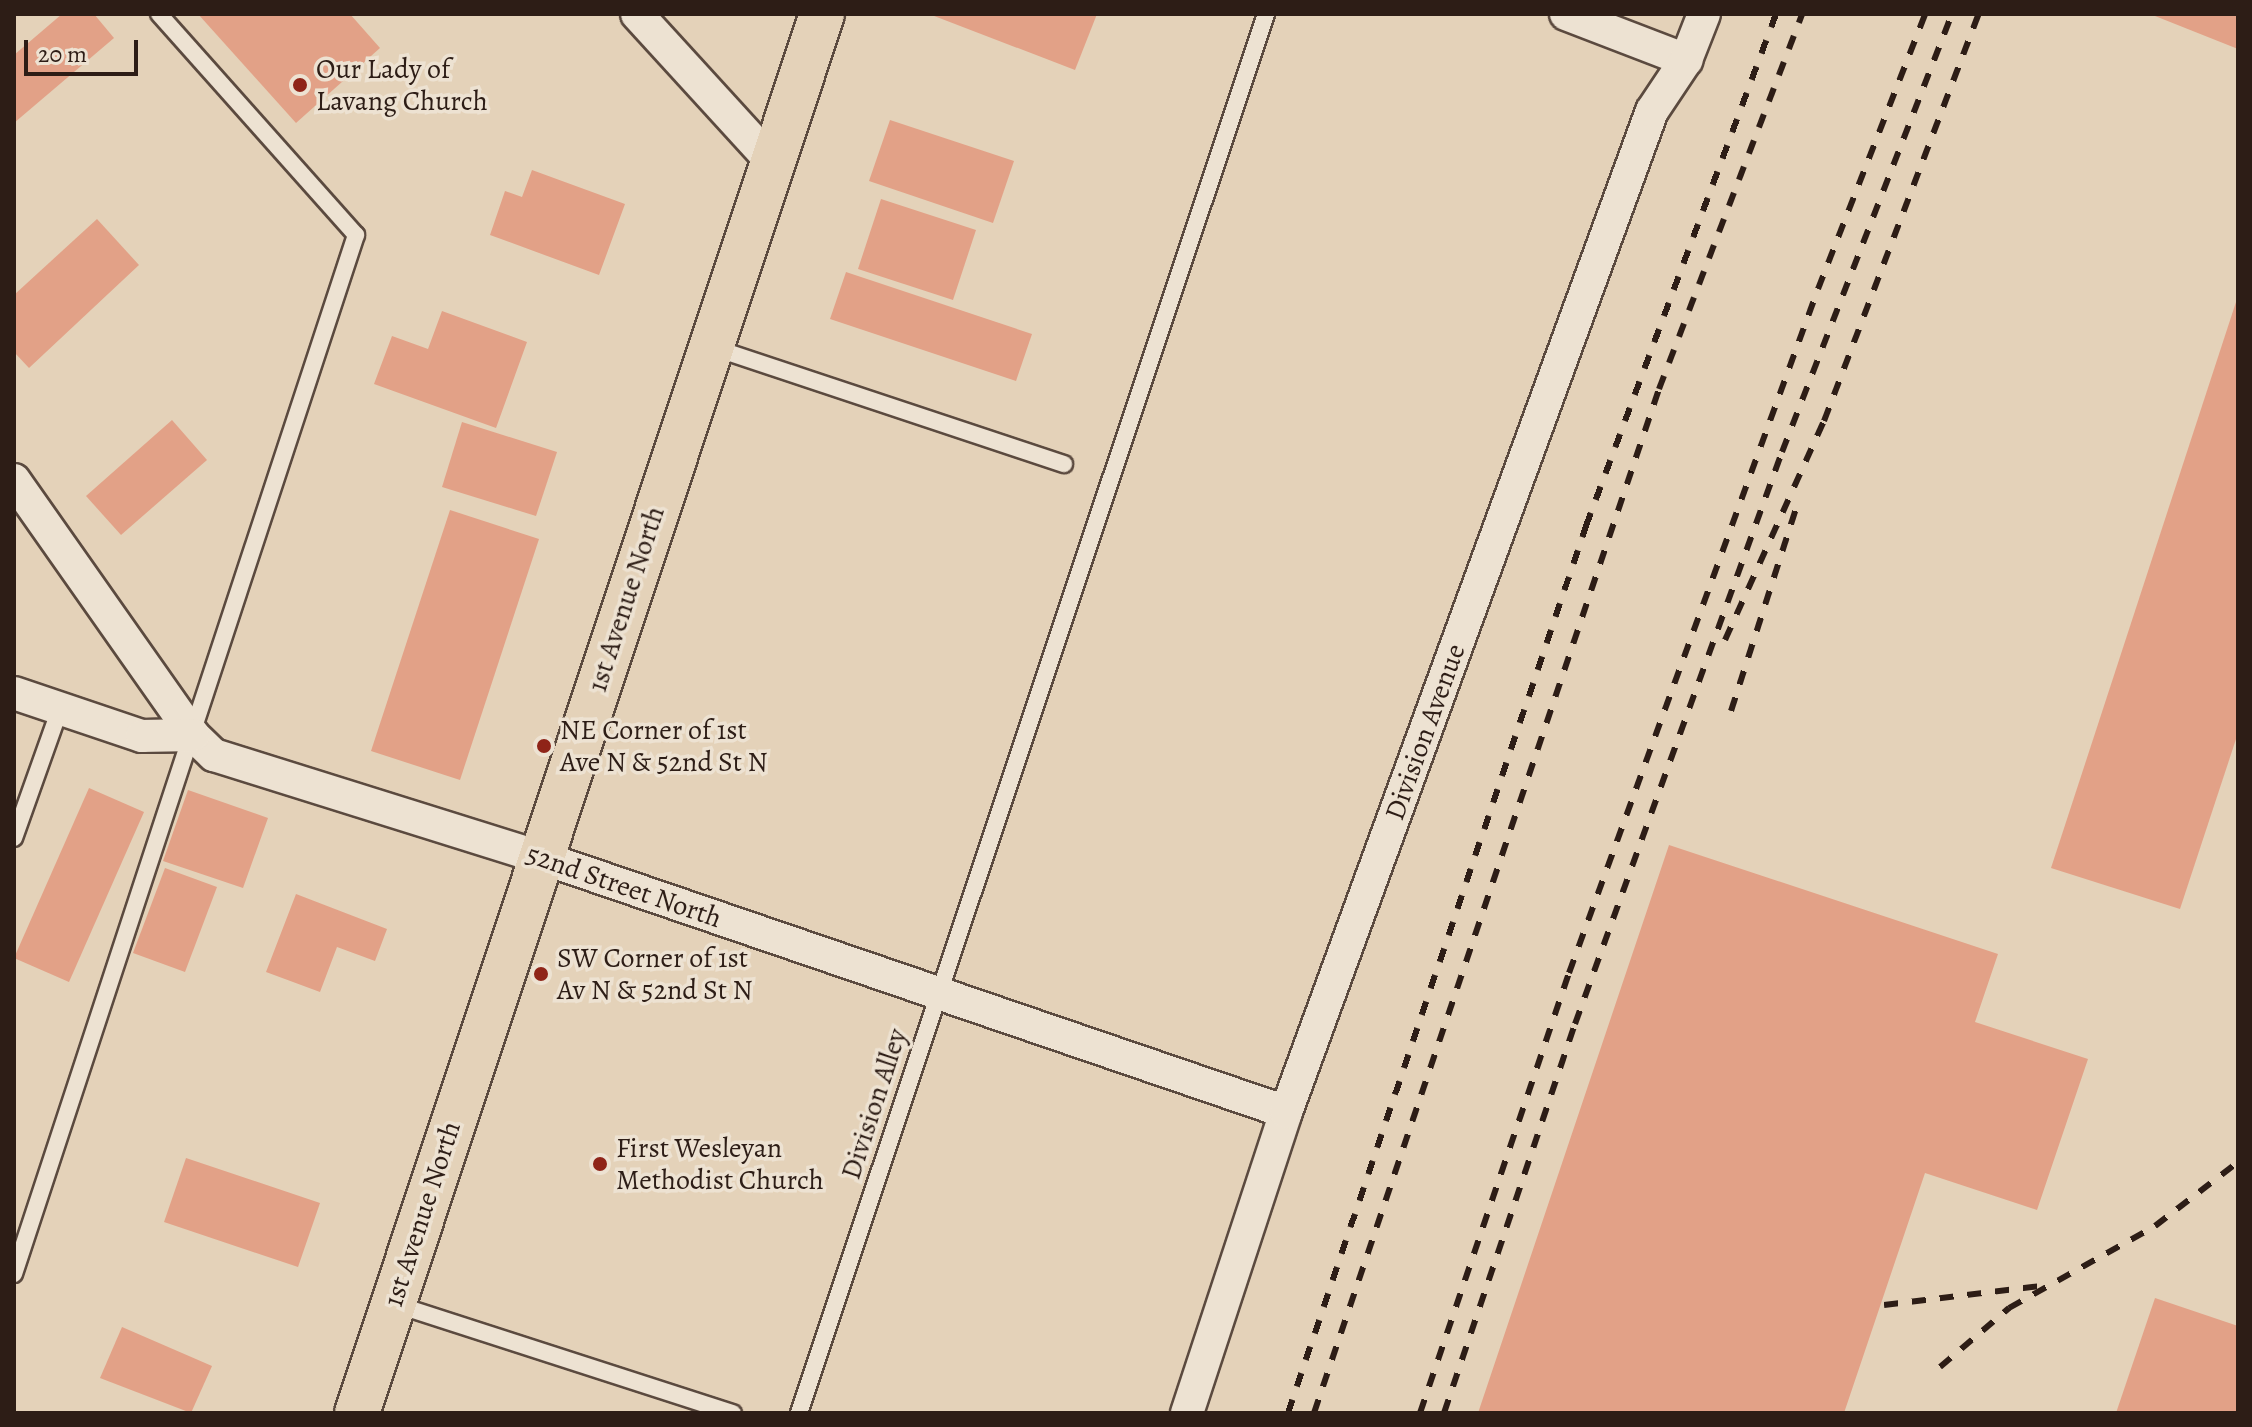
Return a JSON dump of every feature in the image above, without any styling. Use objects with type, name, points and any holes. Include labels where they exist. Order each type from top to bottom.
[{"type":"main road","name":"1st Avenue North","points":[[357,1413],[822,14]]},
{"type":"street","points":[[637,14],[772,162]]},
{"type":"street","points":[[1566,14],[1686,60]]},
{"type":"street","name":"Division Avenue","points":[[1187,1413],[1286,1112],[1652,111],[1686,60],[1704,14]]},
{"type":"street","name":"52nd Street North","points":[[14,480],[193,735],[214,755],[540,857],[1286,1112]]},
{"type":"street","points":[[14,693],[142,736],[193,735]]},
{"type":"lane","points":[[14,1274],[356,235],[159,14]]},
{"type":"lane","name":"Division Alley","points":[[799,1413],[1266,14]]},
{"type":"lane","points":[[710,347],[1064,464]]},
{"type":"lane","points":[[14,838],[60,709]]},
{"type":"lane","points":[[393,1303],[733,1413]]},
{"type":"building","points":[[62,14],[94,14],[114,38],[14,123],[14,55]]},
{"type":"building","name":"Our Lady of Lavang Church","points":[[198,14],[350,14],[380,48],[296,123]]},
{"type":"building","points":[[929,14],[1097,14],[1075,70]]},
{"type":"building","points":[[2150,14],[2238,14],[2238,49]]},
{"type":"building","points":[[890,120],[1014,161],[993,223],[869,181]]},
{"type":"building","points":[[532,170],[625,204],[599,275],[490,235],[505,191],[522,197]]},
{"type":"building","points":[[881,199],[976,230],[953,300],[858,269]]},
{"type":"building","points":[[97,219],[139,265],[29,368],[14,352],[14,295]]},
{"type":"building","points":[[846,272],[1032,334],[1016,381],[830,319]]},
{"type":"building","points":[[2236,302],[2238,733],[2180,909],[2051,868]]},
{"type":"building","points":[[442,311],[527,342],[496,428],[374,384],[392,336],[428,349]]},
{"type":"building","points":[[172,420],[207,460],[121,535],[86,496]]},
{"type":"building","points":[[462,422],[557,452],[536,516],[442,487]]},
{"type":"building","points":[[450,510],[539,539],[460,780],[371,751]]},
{"type":"building","points":[[89,788],[144,812],[69,982],[14,958]]},
{"type":"building","points":[[188,790],[268,818],[243,888],[163,861]]},
{"type":"building","points":[[1669,845],[1998,954],[1975,1022],[2088,1059],[2037,1210],[1925,1173],[1844,1413],[1478,1413]]},
{"type":"building","points":[[165,868],[217,887],[185,972],[133,953]]},
{"type":"building","points":[[296,894],[387,929],[375,961],[337,947],[320,992],[266,972]]},
{"type":"building","points":[[186,1158],[320,1203],[298,1267],[164,1222]]},
{"type":"building","points":[[2155,1298],[2238,1326],[2238,1413],[2116,1413]]},
{"type":"building","points":[[122,1327],[212,1366],[191,1413],[100,1378]]},
{"type":"railway","points":[[1288,1413],[1586,526],[1776,14]]},
{"type":"railway","points":[[1314,1413],[1659,389],[1802,14]]},
{"type":"railway","points":[[1420,1413],[1569,973],[1818,289],[1925,14]]},
{"type":"railway","points":[[1444,1413],[1575,1024],[1782,452],[1952,14]]},
{"type":"railway","points":[[1725,640],[1824,421],[1979,14]]},
{"type":"railway","points":[[1731,711],[1798,502]]},
{"type":"railway","points":[[1940,1367],[2009,1308],[2155,1226],[2238,1162]]},
{"type":"railway","points":[[1884,1305],[2040,1286]]},
{"type":"place","name":"Our Lady of Lavang Church","points":[[300,85]]},
{"type":"place","name":"NE Corner of 1st Ave N & 52nd St N","points":[[544,746]]},
{"type":"place","name":"SW Corner of 1st Av N & 52nd St N","points":[[541,974]]},
{"type":"place","name":"First Wesleyan Methodist Church","points":[[600,1164]]}]
